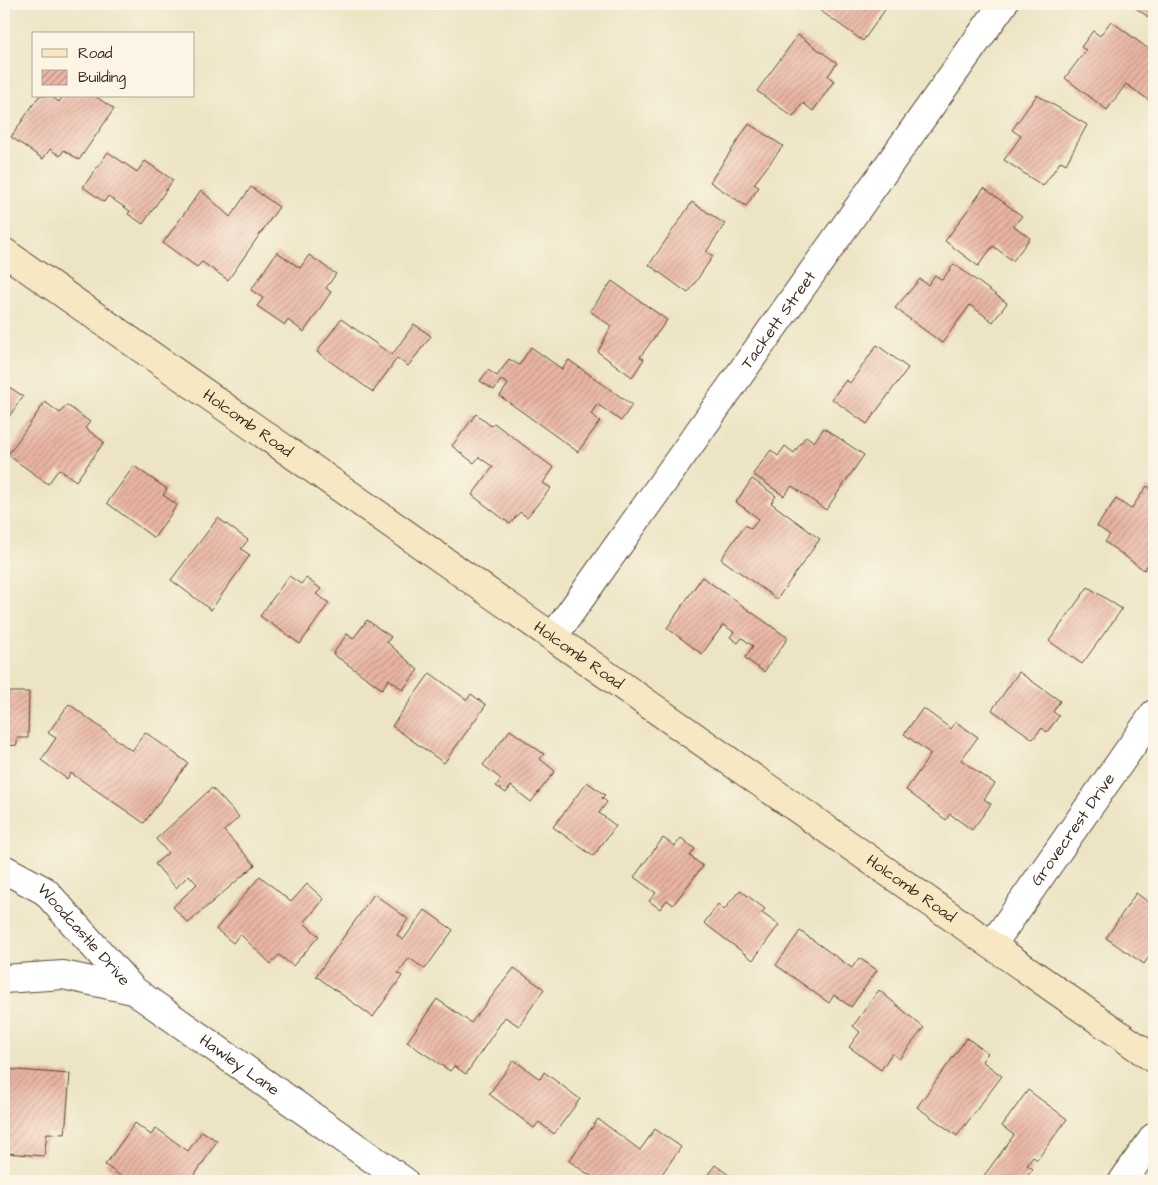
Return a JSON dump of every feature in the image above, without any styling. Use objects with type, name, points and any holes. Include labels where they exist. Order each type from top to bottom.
[{"type":"street","name":"Tackett Street","points":[[553,637],[1003,4]]},
{"type":"street","name":"Holcomb Road","points":[[4,252],[1154,1059]]},
{"type":"street","name":"Grovecrest Drive","points":[[992,945],[1154,714]]},
{"type":"street","name":"Woodcastle Drive","points":[[4,869],[45,891],[133,990]]},
{"type":"street","name":"Hawley Lane","points":[[4,979],[63,975],[133,990],[398,1180]]},
{"type":"street","points":[[1123,1181],[1154,1137]]},
{"type":"building","points":[[821,4],[889,4],[863,41],[818,9]]},
{"type":"building","points":[[1130,4],[1154,4],[1154,21]]},
{"type":"building","points":[[1111,21],[1154,53],[1153,103],[1126,84],[1107,110],[1065,78],[1086,50],[1081,47],[1093,31],[1100,36]]},
{"type":"building","points":[[798,35],[837,63],[828,76],[834,81],[813,111],[803,103],[793,117],[757,91]]},
{"type":"building","points":[[1037,95],[1087,125],[1066,164],[1061,161],[1043,186],[1004,160],[1021,136],[1012,130]]},
{"type":"building","points":[[38,98],[54,98],[59,102],[62,98],[98,98],[114,109],[79,160],[64,150],[60,156],[50,149],[43,159],[11,137]]},
{"type":"building","points":[[749,124],[783,146],[754,184],[759,187],[746,206],[710,182]]},
{"type":"building","points":[[108,152],[137,172],[145,161],[173,180],[143,224],[128,214],[130,211],[108,196],[104,202],[83,187]]},
{"type":"building","points":[[251,187],[279,207],[228,280],[202,262],[197,267],[163,243],[201,190],[230,217]]},
{"type":"building","points":[[984,188],[1022,216],[1014,226],[1030,238],[1013,261],[993,246],[978,266],[945,241]]},
{"type":"building","points":[[692,202],[725,224],[706,252],[713,256],[688,293],[649,265]]},
{"type":"building","points":[[277,252],[300,268],[309,255],[336,274],[326,288],[331,292],[304,332],[288,320],[285,325],[257,306],[263,298],[251,290]]},
{"type":"building","points":[[954,264],[1007,303],[993,322],[970,305],[942,343],[895,308],[920,279],[928,285],[935,275],[942,280]]},
{"type":"building","points":[[612,281],[667,320],[640,357],[644,359],[632,377],[598,352],[611,326],[590,311]]},
{"type":"building","points":[[341,319],[392,355],[414,324],[431,336],[408,366],[397,358],[373,392],[317,352]]},
{"type":"building","points":[[877,345],[908,368],[867,424],[832,399],[846,380],[850,383]]},
{"type":"building","points":[[531,347],[562,369],[569,360],[632,405],[621,421],[597,404],[591,414],[600,421],[578,452],[500,396],[508,384],[501,380],[494,390],[480,381],[488,370],[497,376],[509,359],[519,365]]},
{"type":"building","points":[[4,376],[9,380],[6,385],[23,396],[4,424]]},
{"type":"building","points":[[45,402],[60,413],[67,405],[90,422],[85,428],[104,442],[76,481],[59,469],[48,484],[8,455]]},
{"type":"building","points":[[476,414],[491,426],[494,423],[554,468],[543,483],[551,488],[527,517],[520,512],[510,524],[472,495],[493,467],[479,457],[474,463],[452,446]]},
{"type":"building","points":[[824,428],[864,455],[826,510],[792,486],[784,496],[753,474],[771,450],[778,456],[785,446],[794,453],[806,436],[814,442]]},
{"type":"building","points":[[134,466],[167,489],[163,495],[177,505],[154,538],[107,503]]},
{"type":"building","points":[[752,479],[776,496],[771,503],[820,539],[777,599],[721,559],[745,525],[751,529],[759,519],[736,502]]},
{"type":"building","points":[[1147,486],[1154,491],[1154,556],[1144,570],[1105,542],[1110,535],[1097,526],[1116,499],[1131,509]]},
{"type":"building","points":[[218,518],[248,540],[241,549],[250,555],[211,610],[171,580]]},
{"type":"building","points":[[289,576],[301,584],[306,578],[321,589],[316,594],[329,603],[300,644],[260,616]]},
{"type":"building","points":[[702,577],[788,638],[764,672],[745,658],[753,646],[742,638],[738,643],[730,637],[734,632],[723,625],[702,654],[667,628]]},
{"type":"building","points":[[1088,587],[1122,609],[1082,664],[1049,641]]},
{"type":"building","points":[[367,620],[391,637],[387,642],[418,670],[403,690],[389,679],[382,689],[333,654],[347,634],[353,639]]},
{"type":"building","points":[[1019,672],[1060,701],[1053,712],[1059,716],[1047,732],[1042,728],[1033,739],[992,710]]},
{"type":"building","points":[[430,673],[467,700],[471,694],[486,705],[444,763],[392,726]]},
{"type":"building","points":[[4,692],[29,692],[28,738],[17,738],[17,745],[4,746]]},
{"type":"building","points":[[69,704],[132,751],[145,732],[188,763],[144,823],[71,773],[67,779],[41,760],[56,738],[48,733]]},
{"type":"building","points":[[923,708],[951,729],[956,722],[978,737],[961,760],[995,784],[984,799],[991,804],[972,830],[950,814],[946,820],[906,790],[931,754],[904,734]]},
{"type":"building","points":[[510,730],[544,754],[540,759],[555,771],[531,802],[511,786],[506,793],[496,786],[501,779],[483,765]]},
{"type":"building","points":[[587,782],[605,795],[602,798],[607,802],[599,813],[616,826],[593,856],[553,827]]},
{"type":"building","points":[[212,788],[239,817],[224,831],[255,865],[188,923],[173,907],[197,884],[189,875],[176,888],[155,864],[168,853],[156,839]]},
{"type":"building","points":[[663,838],[675,846],[681,838],[695,849],[690,856],[703,866],[673,905],[667,900],[660,909],[649,901],[656,893],[634,877]]},
{"type":"building","points":[[260,876],[291,902],[307,884],[324,899],[304,923],[319,936],[293,966],[279,955],[271,964],[240,934],[233,943],[216,929]]},
{"type":"building","points":[[740,890],[765,909],[762,913],[779,925],[753,960],[704,923],[718,904],[724,910]]},
{"type":"building","points":[[1136,893],[1154,906],[1154,949],[1144,964],[1106,938]]},
{"type":"building","points":[[374,894],[408,919],[397,935],[403,940],[425,910],[453,930],[425,969],[409,958],[398,973],[402,976],[373,1017],[316,976]]},
{"type":"building","points":[[800,931],[852,968],[859,958],[877,970],[851,1007],[834,995],[829,1003],[776,965]]},
{"type":"building","points":[[514,968],[544,989],[519,1026],[505,1017],[466,1074],[454,1066],[450,1071],[407,1042],[437,999],[471,1023]]},
{"type":"building","points":[[879,990],[924,1028],[899,1059],[892,1053],[881,1070],[849,1047],[860,1032],[853,1026]]},
{"type":"building","points":[[967,1038],[988,1053],[982,1061],[1002,1076],[957,1136],[917,1107]]},
{"type":"building","points":[[514,1060],[540,1079],[544,1072],[580,1099],[554,1134],[539,1122],[534,1128],[489,1094]]},
{"type":"building","points":[[4,1069],[70,1074],[65,1134],[47,1133],[44,1156],[4,1153]]},
{"type":"building","points":[[1028,1090],[1067,1119],[1037,1160],[1033,1157],[1027,1165],[1033,1169],[1023,1181],[980,1181],[1014,1135],[1002,1126]]},
{"type":"building","points":[[598,1119],[640,1150],[655,1129],[681,1147],[657,1181],[598,1181],[569,1161]]},
{"type":"building","points":[[135,1123],[151,1135],[156,1128],[188,1151],[202,1131],[217,1141],[191,1181],[142,1181],[134,1176],[128,1181],[105,1165]]},
{"type":"building","points":[[715,1165],[737,1181],[703,1181]]}]
